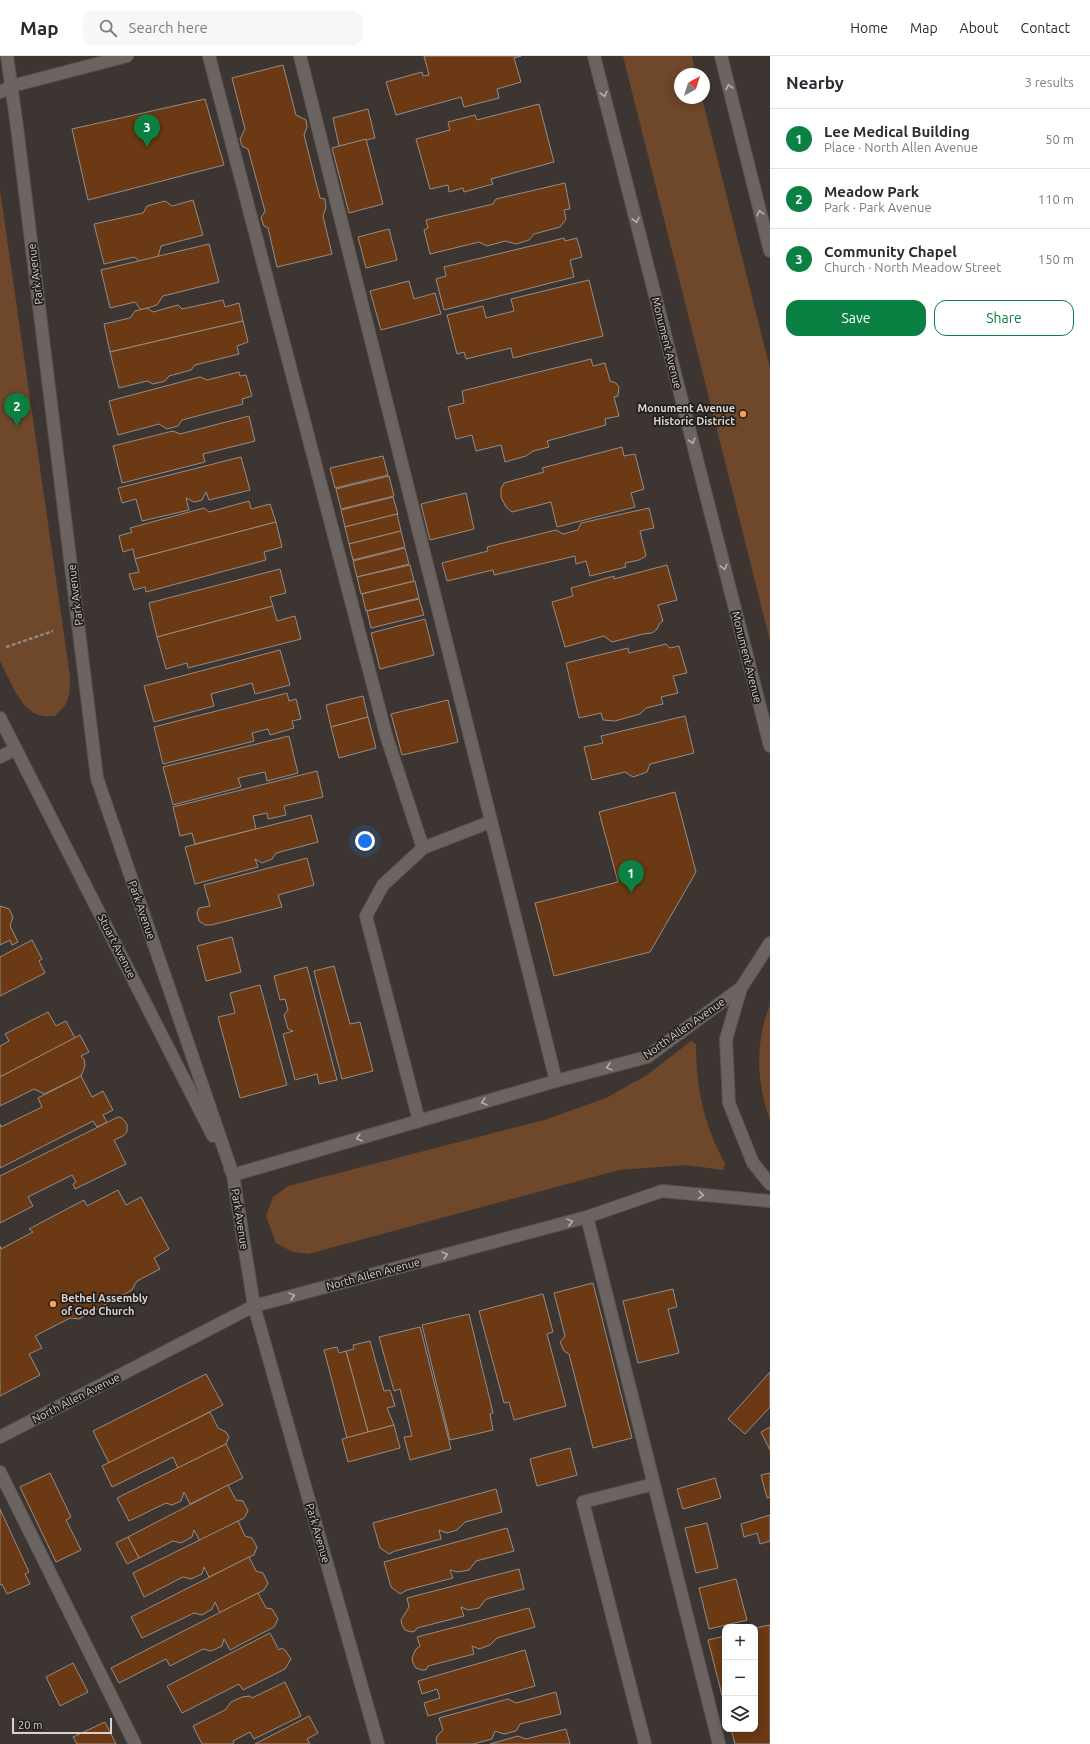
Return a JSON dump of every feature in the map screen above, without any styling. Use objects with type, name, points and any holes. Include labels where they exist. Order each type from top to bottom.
[{"type":"street","name":"Park Avenue","points":[[7,56],[12,86],[97,778],[233,1174],[254,1306],[378,1744]]},
{"type":"street","points":[[0,92],[12,86],[127,56]]},
{"type":"street","points":[[209,56],[386,735],[423,848]]},
{"type":"street","points":[[300,56],[490,822],[556,1081]]},
{"type":"street","name":"Monument Avenue","points":[[594,56],[770,746]]},
{"type":"street","points":[[721,56],[770,251]]},
{"type":"street","name":"Stuart Avenue","points":[[0,718],[233,1174]]},
{"type":"street","points":[[0,757],[16,749]]},
{"type":"street","points":[[419,1121],[366,916],[383,885],[423,848],[490,822]]},
{"type":"street","points":[[769,941],[741,988],[726,1039],[729,1103],[753,1163],[770,1184]]},
{"type":"street","name":"North Allen Avenue","points":[[233,1174],[556,1081],[647,1057],[741,988]]},
{"type":"street","name":"North Allen Avenue","points":[[0,1436],[254,1306],[587,1218],[662,1191],[770,1201]]},
{"type":"street","points":[[587,1218],[719,1744]]},
{"type":"street","points":[[0,1472],[136,1744]]},
{"type":"street","points":[[645,1744],[583,1502],[654,1484]]},
{"type":"path","points":[[6,647],[53,631]]},
{"type":"shaded area","points":[[623,56],[692,56],[695,68],[674,68],[674,104],[704,104],[770,368],[770,641]]},
{"type":"shaded area","points":[[0,190],[70,676],[68,698],[64,707],[55,716],[41,716],[32,712],[26,707],[11,684],[0,661]]},
{"type":"shaded area","points":[[770,1005],[770,1120],[762,1091],[759,1062],[762,1033]]},
{"type":"shaded area","points":[[691,1041],[696,1044],[696,1060],[703,1106],[712,1135],[725,1163],[723,1170],[686,1165],[619,1170],[308,1254],[293,1252],[276,1243],[266,1216],[273,1197],[288,1186],[544,1120],[606,1098],[647,1075]]},
{"type":"building","points":[[424,56],[521,56],[514,58],[521,82],[497,89],[499,98],[464,107],[461,97],[396,115],[386,82],[422,72],[423,76],[429,75]]},
{"type":"building","points":[[283,65],[296,115],[306,120],[307,127],[304,135],[320,198],[325,199],[326,207],[323,216],[332,254],[277,267],[268,228],[264,226],[261,218],[265,211],[248,149],[242,146],[240,139],[245,129],[232,78]]},
{"type":"building","points":[[205,99],[224,165],[88,200],[72,129]]},
{"type":"building","points":[[539,104],[554,162],[491,179],[493,184],[464,192],[463,188],[449,192],[448,185],[430,189],[416,139],[450,130],[448,122],[475,115],[477,120]]},
{"type":"building","points":[[368,109],[375,138],[339,146],[333,118]]},
{"type":"building","points":[[366,139],[383,204],[349,213],[332,148]]},
{"type":"building","points":[[565,183],[570,209],[564,210],[566,219],[560,227],[534,234],[529,240],[516,244],[505,241],[487,246],[479,242],[430,254],[424,230],[428,228],[426,220],[493,204],[496,199]]},
{"type":"building","points":[[193,200],[203,235],[161,246],[158,257],[140,261],[134,257],[104,264],[94,224],[143,213],[147,206],[165,201],[172,206]]},
{"type":"building","points":[[389,229],[397,260],[366,268],[358,237]]},
{"type":"building","points":[[564,238],[565,241],[577,238],[582,257],[570,260],[574,277],[444,310],[436,279],[446,276],[444,267]]},
{"type":"building","points":[[209,244],[219,282],[163,296],[157,305],[141,310],[135,302],[110,308],[101,270]]},
{"type":"building","points":[[589,280],[603,336],[513,358],[511,348],[466,359],[464,352],[457,354],[447,315],[483,306],[486,318],[514,311],[511,299]]},
{"type":"building","points":[[409,281],[414,299],[435,293],[441,314],[381,330],[370,291]]},
{"type":"building","points":[[223,300],[225,307],[239,303],[243,321],[110,352],[104,324],[130,318],[135,311],[147,308],[153,312],[178,305],[182,309]]},
{"type":"building","points":[[243,321],[248,342],[237,346],[239,354],[195,365],[191,370],[169,376],[165,381],[153,384],[147,381],[119,388],[110,352]]},
{"type":"building","points":[[591,359],[593,366],[605,363],[610,381],[616,383],[619,387],[618,396],[614,397],[619,416],[605,419],[606,425],[547,441],[549,447],[533,451],[526,456],[505,462],[501,445],[476,451],[472,435],[456,439],[448,407],[464,403],[462,391]]},
{"type":"building","points":[[239,372],[240,376],[246,375],[252,396],[242,399],[243,404],[182,420],[178,426],[167,429],[159,424],[118,435],[109,401],[200,377],[207,380]]},
{"type":"building","points":[[249,416],[255,441],[203,454],[205,462],[122,483],[113,446],[173,431],[180,434]]},
{"type":"building","points":[[622,447],[624,456],[635,454],[644,489],[631,493],[635,507],[557,527],[551,502],[512,512],[506,507],[501,497],[501,489],[504,483],[544,472],[542,468]]},
{"type":"building","points":[[383,456],[388,475],[335,488],[330,468]]},
{"type":"building","points":[[241,457],[250,490],[209,500],[206,492],[202,500],[194,502],[186,498],[189,510],[142,521],[136,499],[122,503],[118,488]]},
{"type":"building","points":[[389,476],[394,496],[341,509],[336,489]]},
{"type":"building","points":[[466,493],[474,529],[430,540],[421,504]]},
{"type":"building","points":[[393,497],[398,514],[345,527],[341,510]]},
{"type":"building","points":[[249,501],[251,509],[270,504],[276,522],[135,559],[133,549],[123,552],[119,536],[132,532],[130,528],[204,508],[209,512]]},
{"type":"building","points":[[649,508],[654,528],[640,531],[646,556],[639,560],[625,563],[626,567],[590,576],[586,561],[576,564],[575,556],[494,575],[493,570],[447,581],[442,563],[488,551],[487,547],[556,530],[563,534],[578,530],[581,523]]},
{"type":"building","points":[[397,514],[401,531],[349,544],[345,527]]},
{"type":"building","points":[[276,522],[282,547],[264,552],[266,560],[146,592],[145,587],[134,590],[129,574],[139,572],[135,559]]},
{"type":"building","points":[[401,531],[405,547],[353,560],[349,544]]},
{"type":"building","points":[[405,548],[409,564],[357,577],[353,561]]},
{"type":"building","points":[[410,565],[414,581],[361,594],[357,577]]},
{"type":"building","points":[[667,565],[677,600],[658,605],[663,621],[657,629],[652,633],[612,642],[604,636],[565,647],[552,602],[573,596],[571,588],[614,576],[614,579]]},
{"type":"building","points":[[280,569],[286,593],[270,597],[273,606],[157,637],[149,603]]},
{"type":"building","points":[[415,581],[419,598],[366,611],[362,594]]},
{"type":"building","points":[[419,599],[424,615],[371,628],[367,611]]},
{"type":"building","points":[[273,606],[277,621],[295,616],[301,639],[188,668],[187,663],[166,669],[157,637]]},
{"type":"building","points":[[425,619],[434,655],[380,669],[371,633]]},
{"type":"building","points":[[666,644],[670,648],[679,646],[687,673],[673,676],[678,693],[661,697],[663,704],[646,708],[640,714],[615,721],[603,720],[601,713],[579,718],[566,663],[628,648],[629,653]]},
{"type":"building","points":[[280,650],[290,685],[255,694],[252,683],[211,694],[214,706],[154,722],[144,686]]},
{"type":"building","points":[[287,693],[289,701],[296,699],[301,719],[292,721],[294,728],[270,735],[268,729],[252,733],[254,741],[163,764],[154,727]]},
{"type":"building","points":[[363,696],[368,717],[331,727],[326,705]]},
{"type":"building","points":[[448,700],[458,742],[402,755],[391,714]]},
{"type":"building","points":[[685,716],[694,753],[650,764],[647,772],[633,777],[625,772],[592,780],[584,747],[603,743],[601,736]]},
{"type":"building","points":[[368,717],[376,748],[339,758],[331,727]]},
{"type":"building","points":[[289,736],[298,773],[267,781],[265,772],[238,778],[241,787],[173,805],[163,767]]},
{"type":"building","points":[[317,771],[323,797],[284,806],[286,815],[268,819],[267,813],[253,816],[256,829],[195,844],[192,833],[180,836],[173,807]]},
{"type":"building","points":[[675,792],[696,872],[650,952],[554,976],[535,903],[618,882],[599,812]]},
{"type":"building","points":[[311,815],[318,842],[276,853],[272,859],[262,863],[255,859],[258,867],[195,884],[185,847]]},
{"type":"building","points":[[307,858],[314,885],[278,895],[282,907],[211,925],[205,925],[199,921],[197,913],[199,908],[210,906],[204,885]]},
{"type":"building","points":[[0,906],[9,909],[13,917],[10,926],[18,942],[12,945],[10,940],[0,945]]},
{"type":"building","points":[[232,937],[241,972],[206,981],[197,946]]},
{"type":"building","points":[[32,940],[42,959],[39,961],[45,973],[0,996],[0,957]]},
{"type":"building","points":[[334,966],[350,1024],[360,1022],[373,1071],[342,1079],[314,971]]},
{"type":"building","points":[[307,967],[337,1080],[319,1084],[317,1074],[295,1080],[283,1034],[293,1031],[288,1029],[284,1015],[288,1010],[285,999],[280,1000],[274,976]]},
{"type":"building","points":[[260,985],[287,1085],[240,1098],[218,1017],[235,1013],[230,993]]},
{"type":"building","points":[[48,1012],[56,1026],[66,1021],[75,1038],[0,1077],[0,1046],[9,1041],[5,1034]]},
{"type":"building","points":[[80,1035],[89,1052],[81,1056],[84,1059],[85,1066],[81,1076],[44,1094],[34,1089],[0,1106],[0,1077]]},
{"type":"building","points":[[81,1076],[92,1097],[103,1091],[113,1110],[103,1115],[107,1122],[97,1127],[93,1121],[0,1168],[0,1124],[1,1127],[42,1107],[38,1098]]},
{"type":"building","points":[[118,1117],[122,1118],[127,1124],[127,1132],[123,1136],[114,1140],[126,1164],[75,1189],[73,1184],[76,1182],[72,1175],[28,1197],[33,1206],[0,1223],[0,1176]]},
{"type":"building","name":"Bethel Assembly of God Church","points":[[118,1190],[126,1205],[141,1197],[169,1249],[154,1258],[160,1269],[137,1281],[132,1290],[79,1319],[70,1318],[35,1336],[42,1348],[29,1354],[40,1375],[0,1396],[0,1246],[1,1249],[33,1232],[29,1229],[84,1200],[87,1206]]},
{"type":"building","points":[[593,1283],[632,1438],[593,1448],[569,1354],[564,1351],[560,1342],[565,1336],[554,1293]]},
{"type":"building","points":[[673,1289],[677,1307],[668,1309],[679,1353],[638,1363],[623,1301]]},
{"type":"building","points":[[543,1294],[553,1332],[547,1334],[566,1406],[514,1420],[509,1402],[504,1403],[479,1311]]},
{"type":"building","points":[[469,1314],[493,1413],[490,1414],[493,1430],[450,1440],[422,1325]]},
{"type":"building","points":[[420,1327],[451,1449],[410,1460],[404,1437],[412,1436],[400,1389],[394,1391],[379,1337]]},
{"type":"building","points":[[370,1341],[384,1391],[390,1390],[395,1406],[387,1408],[394,1425],[368,1432],[346,1351],[354,1349],[353,1345]]},
{"type":"building","points":[[337,1347],[339,1353],[346,1351],[368,1432],[347,1438],[324,1350]]},
{"type":"building","points":[[770,1372],[770,1407],[745,1434],[728,1419]]},
{"type":"building","points":[[206,1374],[223,1405],[109,1463],[93,1431]]},
{"type":"building","points":[[210,1412],[218,1428],[226,1432],[229,1437],[226,1444],[178,1468],[173,1457],[112,1487],[102,1466]]},
{"type":"building","points":[[394,1425],[400,1448],[348,1462],[342,1439]]},
{"type":"building","points":[[770,1427],[770,1450],[761,1432]]},
{"type":"building","points":[[226,1444],[243,1478],[190,1504],[184,1492],[181,1501],[172,1505],[166,1503],[129,1521],[117,1498]]},
{"type":"building","points":[[570,1448],[577,1475],[537,1486],[530,1459]]},
{"type":"building","points":[[50,1473],[71,1517],[66,1520],[81,1550],[56,1562],[20,1487]]},
{"type":"building","points":[[770,1473],[770,1497],[767,1498],[761,1475]]},
{"type":"building","points":[[715,1478],[721,1498],[683,1509],[677,1489]]},
{"type":"building","points":[[228,1485],[236,1500],[243,1501],[248,1511],[244,1518],[200,1541],[194,1530],[192,1537],[181,1543],[173,1541],[139,1558],[128,1537]]},
{"type":"building","points":[[496,1489],[502,1512],[465,1522],[457,1530],[447,1533],[439,1530],[441,1539],[395,1551],[389,1554],[380,1548],[373,1523]]},
{"type":"building","points":[[0,1509],[29,1572],[25,1574],[30,1584],[7,1594],[2,1584],[0,1585]]},
{"type":"building","points":[[770,1515],[770,1541],[760,1544],[757,1533],[744,1537],[741,1524]]},
{"type":"building","points":[[238,1521],[245,1536],[252,1538],[257,1547],[254,1555],[209,1577],[204,1567],[202,1574],[191,1579],[183,1577],[144,1597],[133,1573]]},
{"type":"building","points":[[707,1523],[718,1568],[696,1573],[685,1528]]},
{"type":"building","points":[[507,1528],[514,1551],[476,1561],[469,1570],[458,1572],[450,1570],[453,1578],[407,1590],[400,1594],[391,1587],[384,1562]]},
{"type":"building","points":[[128,1537],[139,1558],[127,1564],[116,1543]]},
{"type":"building","points":[[249,1557],[256,1571],[263,1573],[268,1583],[264,1590],[220,1613],[215,1602],[212,1609],[202,1615],[194,1613],[142,1638],[131,1617]]},
{"type":"building","points":[[519,1569],[524,1589],[486,1599],[479,1608],[468,1610],[461,1607],[464,1616],[417,1628],[415,1631],[411,1632],[405,1630],[402,1625],[401,1620],[409,1607],[407,1598]]},
{"type":"building","points":[[736,1579],[747,1620],[730,1624],[722,1624],[722,1626],[709,1629],[699,1588]]},
{"type":"building","points":[[258,1593],[266,1608],[272,1609],[278,1619],[274,1627],[230,1650],[224,1639],[222,1646],[211,1651],[203,1649],[170,1666],[166,1659],[119,1683],[111,1668]]},
{"type":"building","points":[[529,1608],[535,1627],[497,1638],[490,1645],[479,1649],[472,1646],[474,1654],[428,1666],[426,1670],[416,1668],[413,1663],[412,1658],[416,1649],[420,1646],[417,1637]]},
{"type":"building","points":[[770,1625],[770,1744],[735,1744],[732,1732],[758,1732],[758,1627]]},
{"type":"building","points":[[270,1633],[279,1650],[282,1648],[285,1650],[291,1659],[285,1669],[243,1690],[239,1684],[182,1713],[167,1686]]},
{"type":"building","points":[[722,1637],[722,1695],[708,1640]]},
{"type":"building","points":[[525,1650],[535,1686],[428,1716],[424,1703],[440,1698],[437,1689],[422,1694],[418,1681]]},
{"type":"building","points":[[73,1663],[88,1692],[60,1706],[46,1677]]},
{"type":"building","points":[[285,1682],[301,1716],[254,1739],[250,1732],[233,1741],[234,1743],[232,1744],[202,1744],[193,1726],[225,1710],[231,1702],[242,1697],[250,1696],[252,1698]]},
{"type":"building","points":[[556,1692],[561,1714],[520,1724],[516,1731],[504,1734],[495,1731],[492,1739],[473,1744],[437,1744],[437,1736],[443,1730],[439,1718],[508,1699],[516,1703]]},
{"type":"building","points":[[309,1716],[318,1733],[307,1739],[310,1744],[255,1744]]},
{"type":"building","points":[[105,1722],[116,1744],[77,1744],[73,1737]]},
{"type":"building","points":[[566,1729],[570,1744],[490,1744],[518,1736],[526,1739]]},
{"type":"place","name":"Community Chapel","points":[[147,147]]},
{"type":"place","name":"Monument Avenue Historic District","points":[[743,414]]},
{"type":"place","name":"Meadow Park","points":[[17,426]]},
{"type":"place","name":"Lee Medical Building","points":[[631,893]]},
{"type":"place","name":"Bethel Assembly of God Church","points":[[53,1304]]}]
